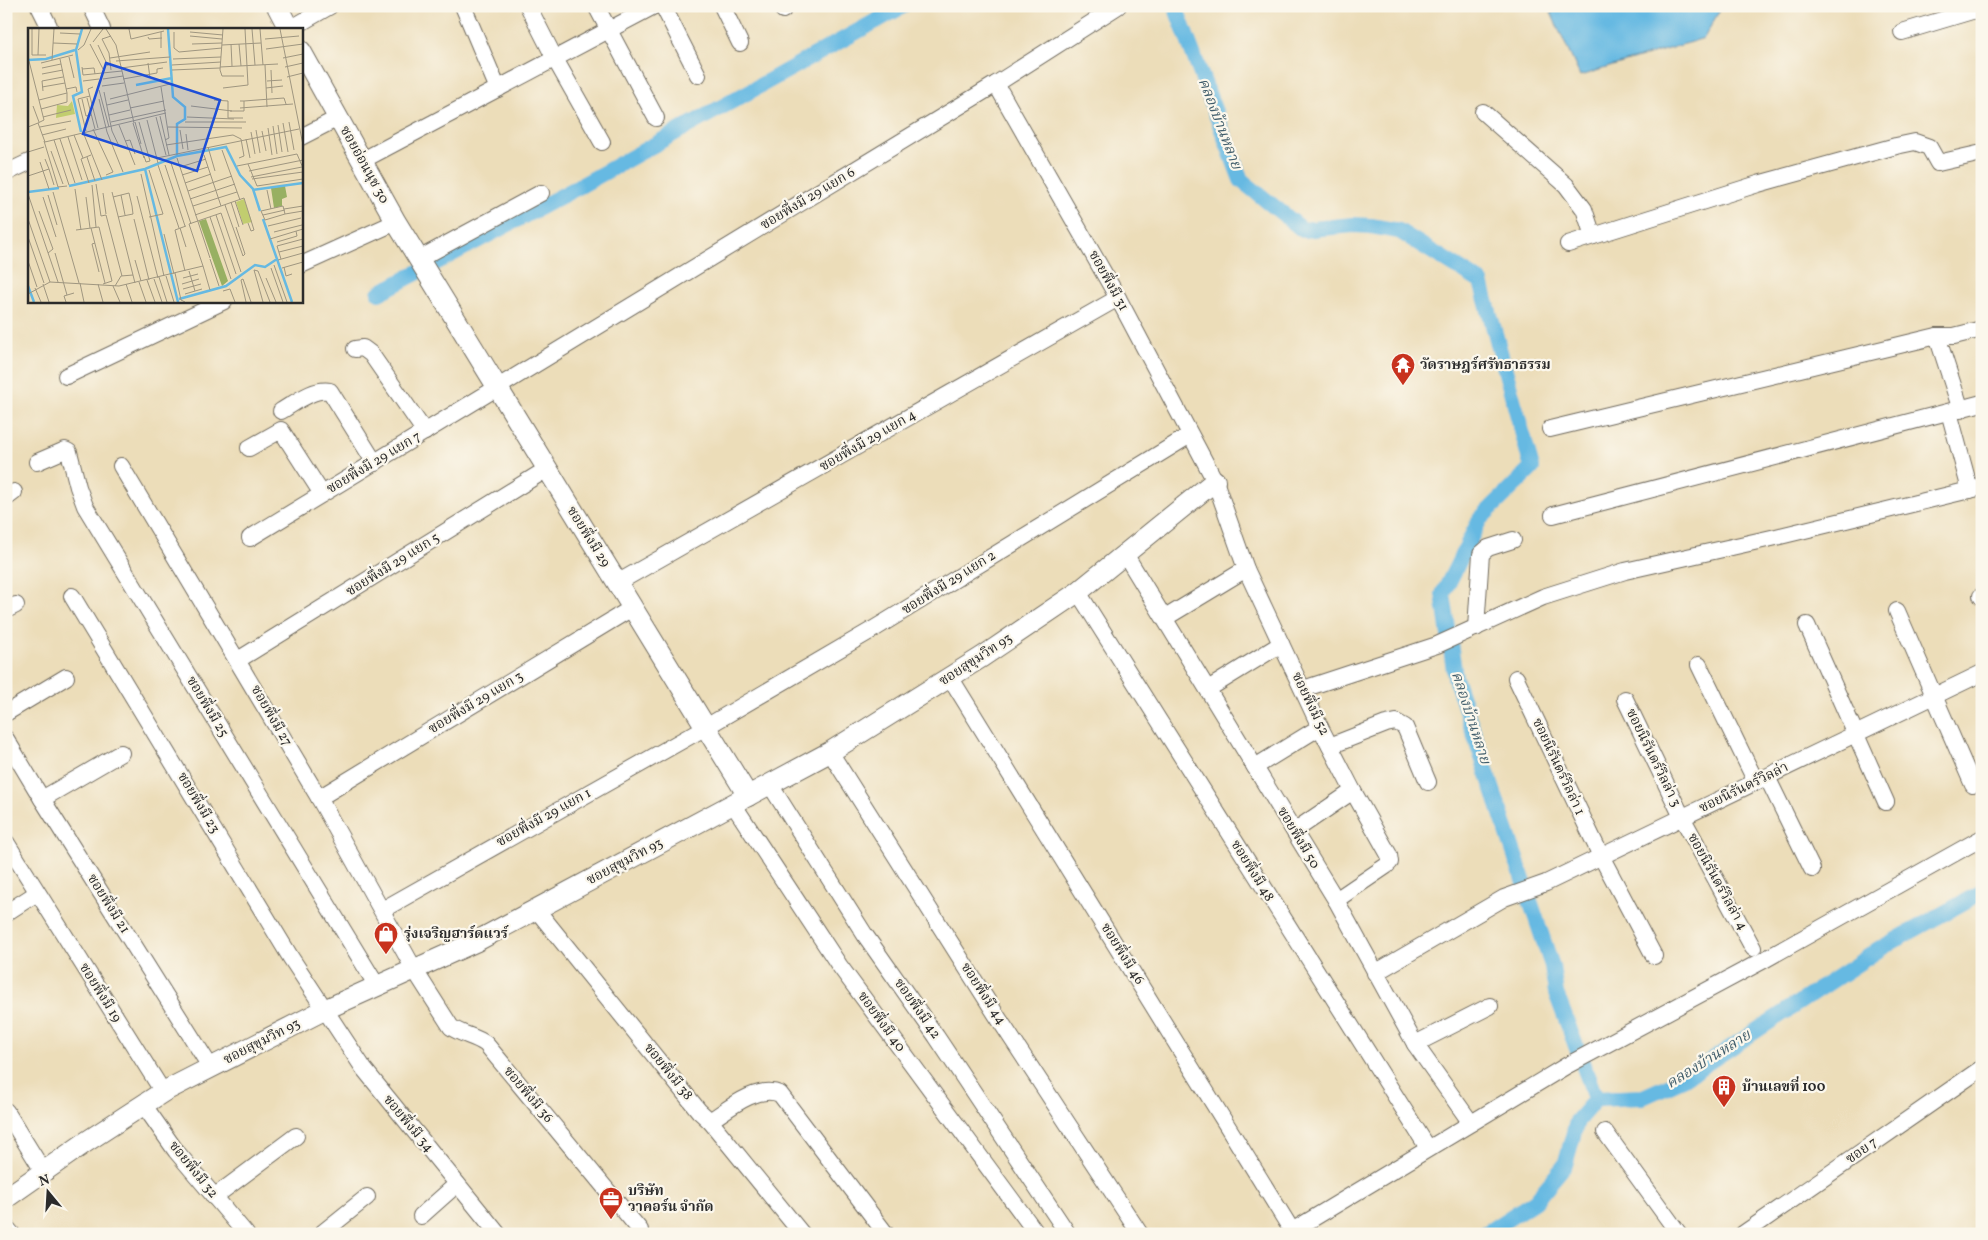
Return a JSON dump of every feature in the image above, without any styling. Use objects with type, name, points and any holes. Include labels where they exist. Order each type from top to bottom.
[{"type":"street","points":[[39,6],[49,26]]},
{"type":"street","points":[[91,6],[102,28]]},
{"type":"street","points":[[277,6],[289,28]]},
{"type":"street","points":[[292,28],[330,6]]},
{"type":"street","points":[[463,6],[498,89]]},
{"type":"street","points":[[528,6],[555,59],[602,142]]},
{"type":"street","points":[[596,6],[656,118]]},
{"type":"street","points":[[363,160],[654,6]]},
{"type":"street","points":[[663,6],[698,75]]},
{"type":"street","points":[[722,6],[740,43]]},
{"type":"street","name":"ซอยพึ่งมี 29 แยก 6","points":[[498,389],[996,84],[1118,6]]},
{"type":"street","points":[[1902,32],[1982,8]]},
{"type":"street","name":"ซอยอ่อนนุช 30","points":[[302,53],[396,222],[423,266]]},
{"type":"street","name":"ซอยพึ่งมี 31","points":[[996,84],[1118,298],[1215,480]]},
{"type":"street","points":[[1483,112],[1566,185],[1584,209],[1593,236]]},
{"type":"street","points":[[302,136],[338,118]]},
{"type":"street","points":[[1568,244],[1758,184],[1896,146],[1915,142],[1929,147],[1938,163],[1982,152]]},
{"type":"street","points":[[6,173],[28,162]]},
{"type":"street","points":[[423,266],[540,193]]},
{"type":"street","points":[[302,266],[396,222]]},
{"type":"street","name":"ซอยพึ่งมี 29","points":[[423,266],[706,727],[740,800]]},
{"type":"street","name":"ซอยพึ่งมี 29 แยก 4","points":[[617,583],[1118,298]]},
{"type":"street","points":[[66,376],[222,302]]},
{"type":"street","points":[[1550,429],[1937,336],[1954,336],[1982,329]]},
{"type":"street","points":[[1303,689],[1437,645],[1543,597],[1625,571],[1776,537],[1976,488],[1937,336]]},
{"type":"street","points":[[355,349],[363,348],[371,354],[425,432]]},
{"type":"street","name":"ซอยพึ่งมี 29 แยก 7","points":[[250,538],[498,389]]},
{"type":"street","points":[[281,411],[311,394],[330,390],[375,462]]},
{"type":"street","points":[[1554,516],[1982,404]]},
{"type":"street","points":[[249,448],[281,430],[322,494]]},
{"type":"street","name":"ซอยพึ่งมี 29 แยก 2","points":[[706,727],[877,627],[1190,435]]},
{"type":"street","name":"ซอยพึ่งมี 25","points":[[37,462],[65,450],[69,452],[85,506],[377,986]]},
{"type":"street","name":"ซอยพึ่งมี 27","points":[[121,466],[319,798],[414,969]]},
{"type":"street","name":"ซอยพึ่งมี 29 แยก 5","points":[[238,660],[547,470]]},
{"type":"street","name":"ซอยสุขุมวิท 93","points":[[6,1198],[43,1171],[163,1092],[324,1010],[475,942],[830,752],[950,677],[1078,592],[1215,480]]},
{"type":"street","name":"ซอยพึ่งมี 52","points":[[1215,480],[1246,569],[1320,726],[1389,855],[1390,862],[1386,866],[1336,900]]},
{"type":"street","points":[[1476,628],[1481,554],[1488,548],[1513,540]]},
{"type":"street","name":"ซอยพึ่งมี 50","points":[[1125,554],[1336,900],[1416,1044],[1471,1123]]},
{"type":"street","points":[[1165,618],[1246,569]]},
{"type":"street","name":"ซอยพึ่งมี 48","points":[[1078,592],[1428,1148]]},
{"type":"street","name":"ซอยพึ่งมี 23","points":[[72,596],[324,1010]]},
{"type":"street","name":"ซอยพึ่งมี 29 แยก 3","points":[[319,798],[632,608]]},
{"type":"street","points":[[1897,611],[1973,785]]},
{"type":"street","points":[[1807,625],[1854,734],[1886,802]]},
{"type":"street","points":[[1208,689],[1281,644]]},
{"type":"street","points":[[1698,665],[1812,869]]},
{"type":"street","name":"ซอยนิรันดร์วิลล่า","points":[[1375,973],[1504,898],[1546,883],[1982,673]]},
{"type":"street","points":[[6,713],[66,677]]},
{"type":"street","name":"ซอยพึ่งมี 46","points":[[950,677],[1293,1232]]},
{"type":"street","name":"ซอยนิรันดร์วิลล่า 1","points":[[1516,678],[1601,856],[1654,956]]},
{"type":"street","name":"ซอยนิรันดร์วิลล่า 3","points":[[1625,699],[1682,817]]},
{"type":"street","points":[[1330,746],[1386,724],[1396,722],[1405,727],[1428,782]]},
{"type":"street","points":[[1255,767],[1320,726]]},
{"type":"street","name":"ซอยพึ่งมี 29 แยก 1","points":[[382,910],[706,727]]},
{"type":"street","name":"ซอยพึ่งมี 21","points":[[6,739],[210,1068]]},
{"type":"street","name":"ซอยพึ่งมี 44","points":[[830,752],[1135,1232]]},
{"type":"street","points":[[42,799],[121,753]]},
{"type":"street","name":"ซอยพึ่งมี 42","points":[[770,783],[864,935],[936,1036],[1068,1234]]},
{"type":"street","points":[[1294,831],[1353,790]]},
{"type":"street","name":"ซอยพึ่งมี 40","points":[[740,800],[839,965],[1037,1234]]},
{"type":"street","name":"ซอยนิรันดร์วิลล่า 4","points":[[1682,817],[1753,948]]},
{"type":"street","points":[[1293,1232],[1428,1148],[1566,1066],[1764,960],[1982,838]]},
{"type":"street","name":"ซอยพึ่งมี 19","points":[[6,842],[163,1092]]},
{"type":"street","points":[[6,913],[37,893]]},
{"type":"street","name":"ซอยพึ่งมี 38","points":[[536,909],[699,1111],[710,1121],[802,1234]]},
{"type":"street","name":"ซอยพึ่งมี 36","points":[[414,969],[451,1027],[459,1032],[479,1038],[486,1044],[640,1230]]},
{"type":"street","points":[[1416,1044],[1490,1006]]},
{"type":"street","name":"ซอยพึ่งมี 34","points":[[324,1010],[376,1086],[497,1233]]},
{"type":"street","name":"ซอย 7","points":[[1743,1234],[1982,1068]]},
{"type":"street","points":[[710,1121],[746,1098],[772,1090],[780,1094],[886,1234]]},
{"type":"street","name":"ซอยพึ่งมี 32","points":[[143,1104],[176,1152],[246,1234]]},
{"type":"street","points":[[6,1111],[43,1171]]},
{"type":"street","points":[[1605,1132],[1680,1234]]},
{"type":"street","points":[[214,1197],[296,1136]]},
{"type":"street","points":[[421,1216],[457,1184]]},
{"type":"street","points":[[321,1234],[367,1197]]},
{"type":"street","points":[[6,1227],[12,1234]]},
{"type":"water","points":[[1562,6],[1722,6],[1704,38],[1580,76],[1551,13]]},
{"type":"waterway","points":[[379,293],[582,185],[903,6]]},
{"type":"waterway","name":"คลองบ้านหลาย","points":[[1175,6],[1241,180],[1303,230],[1353,225],[1399,231],[1481,282],[1532,468],[1480,519],[1443,594],[1455,677],[1552,966],[1556,993],[1596,1099],[1643,1097],[1683,1079],[1883,947],[1982,892]]},
{"type":"waterway","points":[[1485,1234],[1535,1201],[1565,1165],[1577,1121],[1596,1099]]},
{"type":"place","name":"วัดราษฎร์ศรัทธาธรรม","points":[[1403,386]]},
{"type":"place","name":"รุ่งเจริญฮาร์ดแวร์","points":[[386,955]]},
{"type":"place","name":"บ้านเลขที่ 100","points":[[1724,1108]]},
{"type":"place","name":"บริษัท วาคอร์น จำกัด","points":[[611,1220]]}]
